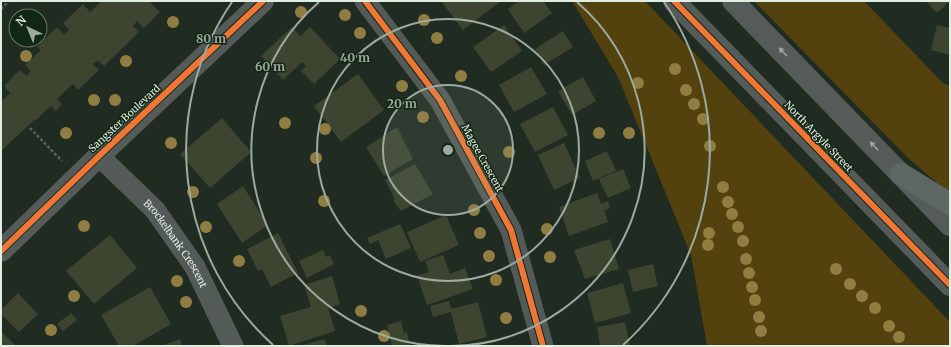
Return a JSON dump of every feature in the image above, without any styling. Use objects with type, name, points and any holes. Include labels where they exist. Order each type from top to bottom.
[{"type":"highway","points":[[901,174],[950,204]]},
{"type":"street","name":"Sangster Boulevard","points":[[1,251],[263,1]]},
{"type":"street","name":"Magee Crescent","points":[[365,1],[440,100],[511,230],[542,346]]},
{"type":"street","name":"North Argyle Street","points":[[674,1],[950,285]]},
{"type":"street","points":[[734,1],[950,225]]},
{"type":"street","name":"Brockelbank Crescent","points":[[99,156],[155,210],[196,267],[233,346]]},
{"type":"path","points":[[1,9],[9,1]]},
{"type":"path","points":[[30,128],[77,177]]},
{"type":"shaded area","points":[[572,1],[645,1],[950,322],[950,346],[707,346],[691,255],[618,77]]},
{"type":"shaded area","points":[[754,1],[864,1],[943,83],[950,86],[950,194],[908,158]]},
{"type":"building","points":[[99,1],[149,1],[160,12],[144,28],[137,21],[133,26],[139,32],[104,66],[98,60],[93,64],[99,70],[78,90],[73,84],[57,99],[62,104],[56,111],[51,106],[1,151],[1,100],[2,101],[10,93],[4,86],[20,70],[26,76],[31,71],[25,65],[41,50],[38,48],[48,48],[48,36],[57,27],[64,34],[69,30],[63,23],[83,4],[90,12],[101,2]]},
{"type":"building","points":[[441,1],[501,1],[463,30]]},
{"type":"building","points":[[519,1],[543,1],[552,13],[524,33],[508,9]]},
{"type":"building","points":[[926,1],[950,1],[937,13]]},
{"type":"building","points":[[504,25],[522,51],[491,72],[473,47]]},
{"type":"building","points":[[937,25],[950,28],[950,55],[931,50]]},
{"type":"building","points":[[292,27],[300,36],[310,27],[340,59],[314,84],[301,71],[306,66],[302,62],[283,80],[261,56]]},
{"type":"building","points":[[563,31],[573,47],[544,65],[535,49]]},
{"type":"building","points":[[531,67],[547,94],[514,112],[499,85]]},
{"type":"building","points":[[358,74],[384,110],[341,142],[314,106]]},
{"type":"building","points":[[583,77],[596,101],[572,115],[558,91]]},
{"type":"building","points":[[553,107],[568,135],[535,152],[520,124]]},
{"type":"building","points":[[222,118],[251,152],[210,188],[180,154]]},
{"type":"building","points":[[397,127],[413,159],[384,176],[366,147]]},
{"type":"building","points":[[564,143],[580,178],[554,190],[538,155]]},
{"type":"building","points":[[607,151],[616,171],[593,181],[585,161]]},
{"type":"building","points":[[415,164],[433,194],[401,211],[393,201],[395,200],[385,180]]},
{"type":"building","points":[[623,169],[631,188],[608,198],[599,179]]},
{"type":"building","points":[[243,186],[268,225],[242,243],[217,204]]},
{"type":"building","points":[[597,193],[601,204],[608,201],[610,208],[604,211],[608,222],[569,236],[559,207]]},
{"type":"building","points":[[446,215],[459,245],[420,262],[407,232]]},
{"type":"building","points":[[400,224],[411,248],[386,259],[378,240],[370,244],[367,238]]},
{"type":"building","points":[[278,233],[298,273],[271,287],[262,269],[258,271],[247,249]]},
{"type":"building","points":[[110,235],[137,268],[94,304],[66,271]]},
{"type":"building","points":[[610,239],[619,269],[585,279],[574,250]]},
{"type":"building","points":[[323,250],[326,257],[330,255],[334,264],[307,278],[299,261]]},
{"type":"building","points":[[443,255],[450,274],[465,268],[473,289],[427,305],[417,276],[429,272],[425,261]]},
{"type":"building","points":[[653,264],[658,286],[633,292],[628,270]]},
{"type":"building","points":[[332,276],[340,304],[328,308],[335,331],[289,346],[280,316],[311,307],[304,285]]},
{"type":"building","points":[[623,283],[631,313],[595,323],[587,293]]},
{"type":"building","points":[[150,287],[171,324],[133,346],[119,346],[101,315]]},
{"type":"building","points":[[18,293],[38,314],[19,332],[1,314],[1,310]]},
{"type":"building","points":[[449,301],[451,309],[478,302],[487,337],[459,344],[451,312],[433,317],[430,306]]},
{"type":"building","points":[[71,313],[77,320],[63,331],[57,324]]},
{"type":"building","points":[[401,321],[404,333],[407,332],[410,346],[392,346],[387,325]]},
{"type":"building","points":[[625,322],[630,346],[600,346],[597,327]]},
{"type":"building","points":[[1,331],[16,346],[1,346]]},
{"type":"building","points":[[180,339],[182,346],[161,346]]},
{"type":"building","points":[[325,339],[327,346],[302,346],[302,345]]},
{"type":"cycle path","points":[[1,251],[263,1]]},
{"type":"cycle path","points":[[365,1],[440,100],[511,230],[543,346]]},
{"type":"cycle path","points":[[674,1],[950,285]]}]
